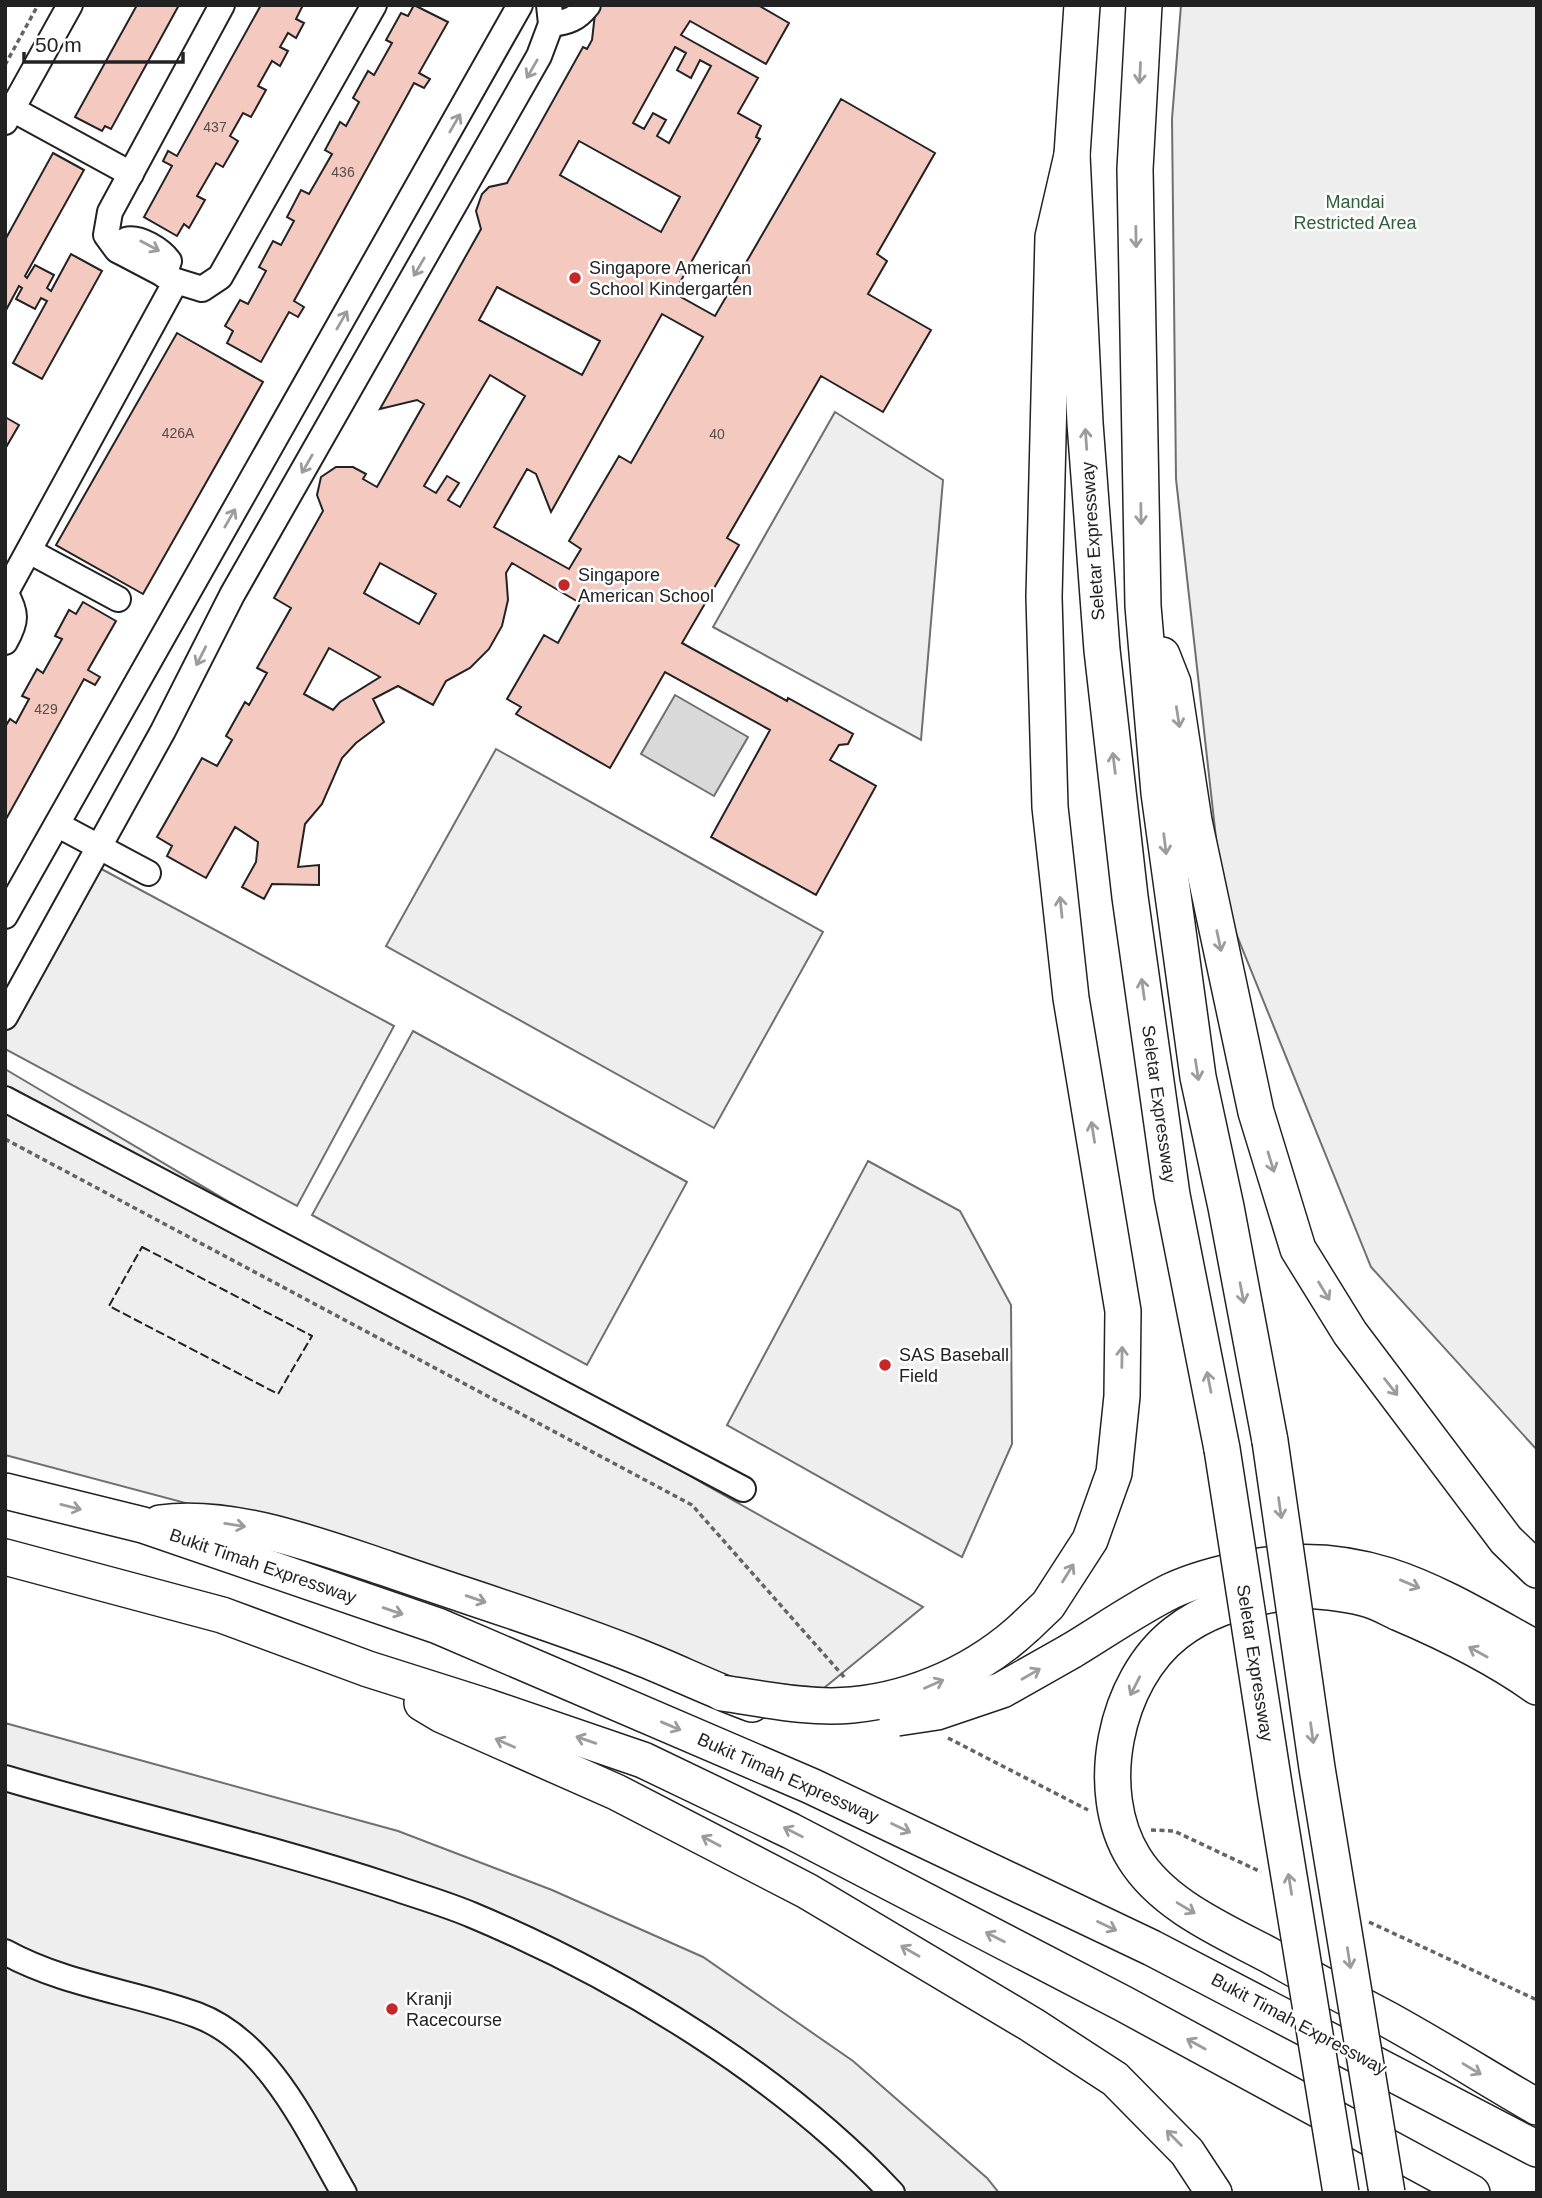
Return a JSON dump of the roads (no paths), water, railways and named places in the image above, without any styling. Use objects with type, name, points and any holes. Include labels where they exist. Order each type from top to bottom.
[{"type":"highway","name":"Seletar Expressway","points":[[1082,5],[1072,155],[1085,423],[1101,650],[1130,897],[1172,1195],[1222,1449],[1341,2193]]},
{"type":"highway","points":[[1144,5],[1135,169],[1143,606],[1159,793],[1198,1077],[1226,1207],[1270,1441],[1317,1768],[1387,2193]]},
{"type":"highway","points":[[722,1693],[817,1705],[850,1705],[919,1691],[962,1671],[1004,1647],[1048,1605],[1090,1540],[1114,1473],[1122,1396],[1123,1311],[1071,998],[1050,807],[1044,597],[1053,237],[1072,155]]},
{"type":"highway","points":[[1143,606],[1173,683],[1194,821],[1255,1112],[1298,1249],[1350,1333],[1436,1445],[1475,1501],[1506,1540],[1537,1570]]},
{"type":"highway","name":"Bukit Timah Expressway","points":[[5,1491],[143,1525],[438,1626],[811,1786],[1152,1948],[1537,2149]]},
{"type":"highway","points":[[1475,1501],[1512,1518],[1537,1543]]},
{"type":"highway","points":[[143,1525],[182,1520],[219,1522],[244,1526],[343,1554],[552,1625],[639,1657],[722,1693],[804,1717],[851,1720],[937,1712],[1002,1690],[1171,1591],[1219,1573],[1271,1563],[1310,1561],[1345,1564],[1385,1574],[1446,1600],[1537,1649]]},
{"type":"highway","points":[[5,1557],[222,1615],[368,1669],[643,1760],[841,1856],[1124,2004],[1472,2193]]},
{"type":"highway","points":[[1537,1688],[1520,1675],[1434,1628],[1364,1598],[1295,1590],[1227,1604],[1176,1633],[1154,1655],[1137,1681],[1123,1712],[1115,1743],[1112,1771],[1114,1799],[1121,1831],[1134,1858],[1151,1879],[1174,1900],[1413,2034],[1537,2108]]},
{"type":"highway","points":[[368,1669],[442,1715],[616,1791],[807,1891],[1021,2018],[1115,2079],[1187,2152],[1214,2193]]},
{"type":"highway","points":[[1340,2122],[1445,2193]]},
{"type":"street","points":[[70,5],[9,116],[131,174]]},
{"type":"street","points":[[222,5],[110,212],[106,235],[119,251],[170,278],[202,289],[220,277],[374,5]]},
{"type":"street","points":[[5,916],[520,5]]},
{"type":"street","points":[[5,1017],[163,731],[232,595],[540,56],[550,15],[567,22],[579,16],[588,5]]},
{"type":"street","points":[[5,642],[14,626],[15,614],[6,592],[29,551],[82,478],[170,278]]},
{"type":"street","points":[[29,551],[118,599]]},
{"type":"street","points":[[196,578],[232,595]]},
{"type":"street","points":[[58,825],[148,873]]},
{"type":"street","points":[[5,1099],[743,1489]]},
{"type":"street","points":[[5,1778],[327,1866],[470,1914],[528,1941],[663,2011],[785,2096],[892,2193]]},
{"type":"street","points":[[5,1952],[52,1973],[199,2016],[230,2034],[265,2066],[278,2083],[344,2193]]},
{"type":"place","name":"Singapore American School Kindergarten","points":[[575,278]]},
{"type":"place","name":"Singapore American School","points":[[564,585]]},
{"type":"place","name":"SAS Baseball Field","points":[[885,1365]]},
{"type":"place","name":"Kranji Racecourse","points":[[392,2009]]},
{"type":"park label","name":"Mandai Restricted Area","points":[[1355,212]]}]
